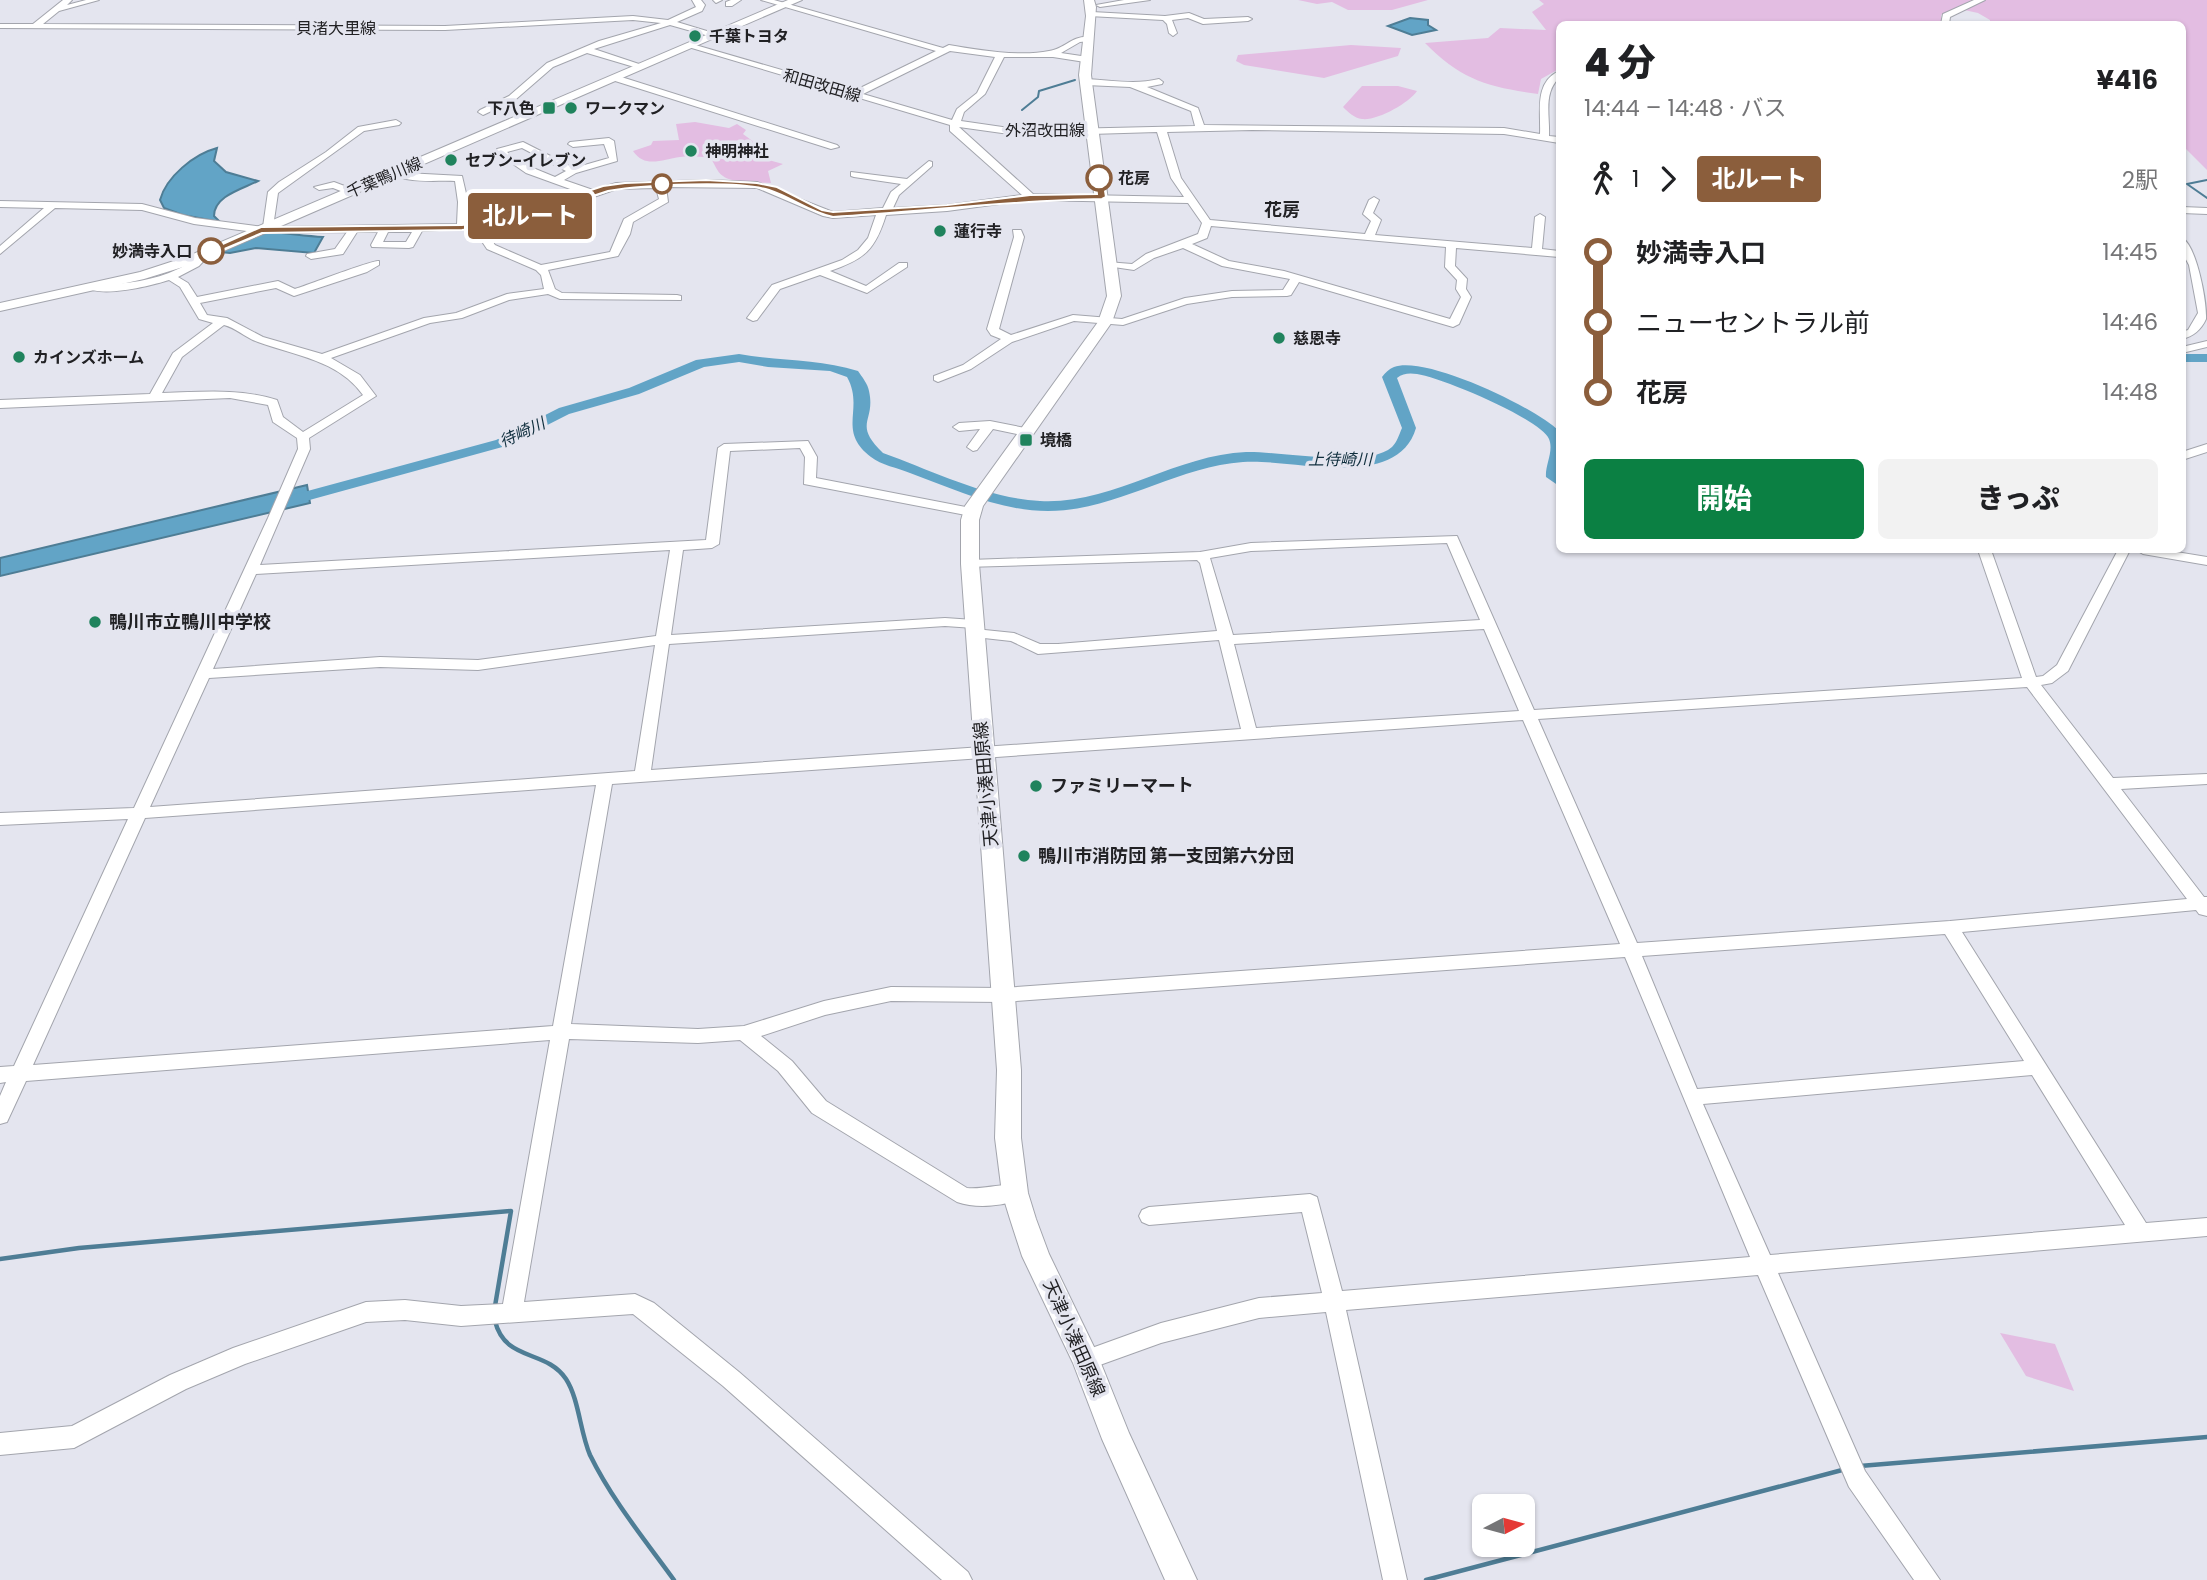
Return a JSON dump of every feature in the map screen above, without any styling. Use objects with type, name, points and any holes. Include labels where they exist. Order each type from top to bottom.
[{"type":"main road","name":"千葉鴨川線","points":[[0,307],[150,273],[205,254],[395,173],[492,138],[641,66],[797,0]]},
{"type":"main road","points":[[979,499],[1105,322],[1114,296],[1086,82],[1085,59],[1091,6]]},
{"type":"main road","name":"天津小湊田原線","points":[[979,499],[970,564],[1009,1070],[1008,1138],[1015,1193],[1036,1256],[1086,1360],[1117,1439],[1181,1580]]},
{"type":"street","points":[[34,27],[68,0]]},
{"type":"street","points":[[58,9],[95,0]]},
{"type":"street","points":[[483,112],[512,98],[550,65],[671,23],[699,9],[701,5],[696,0]]},
{"type":"street","points":[[765,0],[942,50]]},
{"type":"street","points":[[1091,6],[1146,0]]},
{"type":"street","points":[[1945,21],[1946,16],[1953,11],[1981,0]]},
{"type":"street","points":[[1091,6],[1165,18],[1189,15],[1203,22],[1248,19]]},
{"type":"street","name":"貝渚大里線","points":[[0,26],[445,28],[633,18],[671,23],[716,35]]},
{"type":"street","points":[[1165,18],[1171,23],[1173,33]]},
{"type":"street","points":[[1053,54],[1078,40],[1087,39]]},
{"type":"street","name":"和田改田線","points":[[690,46],[955,123]]},
{"type":"street","points":[[856,94],[949,48],[1001,54],[1053,54],[1085,59]]},
{"type":"street","points":[[587,50],[641,66]]},
{"type":"street","points":[[1001,54],[981,94],[960,111],[953,129],[1030,197]]},
{"type":"street","points":[[1544,138],[1543,108],[1549,80],[1556,76]]},
{"type":"street","points":[[615,78],[834,147]]},
{"type":"street","points":[[1086,82],[1131,85],[1195,110],[1200,128]]},
{"type":"street","points":[[1138,88],[1159,82]]},
{"type":"street","points":[[1546,94],[1556,96]]},
{"type":"street","points":[[264,229],[273,192],[282,184],[330,154],[360,129],[396,123]]},
{"type":"street","name":"外沼改田線","points":[[955,123],[1024,133],[1200,128],[1504,131],[1556,140]]},
{"type":"street","points":[[1161,129],[1175,178],[1207,223],[1556,254]]},
{"type":"street","points":[[573,172],[523,145],[500,151],[517,164],[591,193]]},
{"type":"street","points":[[754,318],[776,287],[851,260],[867,248],[884,210],[895,194],[929,164]]},
{"type":"street","points":[[558,180],[590,165]]},
{"type":"street","points":[[395,173],[460,178],[462,227]]},
{"type":"street","points":[[853,174],[909,182]]},
{"type":"street","points":[[0,204],[151,208],[194,221],[264,229],[354,229],[477,226],[527,217],[617,186],[660,184],[757,185],[774,189],[822,213],[833,215],[947,208],[1030,197],[1190,200]]},
{"type":"street","points":[[540,268],[614,254],[625,234],[628,221],[664,200],[660,184]]},
{"type":"street","points":[[319,187],[334,185],[351,192]]},
{"type":"street","points":[[1369,237],[1376,220],[1368,214],[1374,200]]},
{"type":"street","points":[[0,251],[53,205]]},
{"type":"street","points":[[2186,211],[2207,211]]},
{"type":"street","points":[[1537,252],[1540,217]]},
{"type":"street","points":[[1111,264],[1135,267],[1150,256],[1203,236],[1207,223]]},
{"type":"street","points":[[477,226],[491,247],[540,268],[546,274],[550,292]]},
{"type":"street","points":[[385,228],[376,245],[409,244],[419,228]]},
{"type":"street","points":[[311,256],[338,251],[354,229]]},
{"type":"street","points":[[1011,339],[993,329],[1019,237],[1017,232]]},
{"type":"street","points":[[1185,245],[1226,264],[1296,278],[1453,324],[1466,297],[1461,289],[1462,279],[1450,267],[1451,246]]},
{"type":"street","points":[[90,287],[122,286],[170,276],[200,261],[205,254]]},
{"type":"street","points":[[2186,254],[2204,313],[2192,332],[2186,334]]},
{"type":"street","points":[[194,301],[278,284],[298,296],[375,263]]},
{"type":"street","points":[[820,271],[867,290],[903,265]]},
{"type":"street","points":[[170,276],[184,285],[203,317],[223,320],[258,339],[302,350],[356,377],[370,396],[303,437]]},
{"type":"street","points":[[938,379],[967,367],[1011,339],[1073,318],[1123,323],[1185,301],[1216,296],[1287,293],[1296,278]]},
{"type":"street","points":[[321,358],[428,320],[458,316],[506,297],[550,292],[560,296],[677,298]]},
{"type":"street","points":[[154,397],[177,355],[223,320]]},
{"type":"street","points":[[2186,349],[2207,344]]},
{"type":"street","points":[[1,405],[230,394],[273,403],[276,419],[303,437]]},
{"type":"street","points":[[959,427],[990,425],[1026,432]]},
{"type":"street","points":[[973,447],[990,425]]},
{"type":"street","points":[[0,1116],[10,1074],[141,813],[290,485],[304,449],[303,437]]},
{"type":"street","points":[[251,570],[712,544],[724,448],[804,444],[811,457],[809,481],[979,499]]},
{"type":"street","points":[[2186,455],[2207,448]]},
{"type":"street","points":[[970,564],[1200,556],[1251,547],[1452,539],[1857,1479],[1928,1580]]},
{"type":"street","points":[[642,776],[677,547]]},
{"type":"street","points":[[1985,553],[2031,682],[2205,906]]},
{"type":"street","points":[[0,819],[141,813],[983,751],[2047,680],[2063,668],[2122,553]]},
{"type":"street","points":[[2160,553],[2207,561]]},
{"type":"street","points":[[1200,556],[1206,562],[1250,734]]},
{"type":"street","points":[[203,674],[380,662],[478,665],[663,639],[945,622],[1014,638],[1038,649],[1488,624]]},
{"type":"street","points":[[501,1313],[561,1033],[605,778]]},
{"type":"street","points":[[2108,784],[2207,779]]},
{"type":"street","points":[[10,1074],[578,1031],[698,1036],[744,1032],[800,1018],[824,1008],[891,994],[1003,995],[1951,927],[2205,906]]},
{"type":"street","points":[[1951,927],[2141,1233]]},
{"type":"street","points":[[744,1032],[785,1066],[819,1107],[964,1196],[983,1198],[1015,1193]]},
{"type":"street","points":[[1691,1097],[2037,1067]]},
{"type":"street","points":[[1149,1216],[1310,1203],[1395,1580]]},
{"type":"street","points":[[1086,1360],[1161,1333],[1259,1308],[2207,1227]]},
{"type":"street","points":[[0,1444],[74,1437],[178,1382],[241,1355],[366,1312],[396,1310],[461,1316],[635,1304],[732,1379],[960,1580]]},
{"type":"shaded area","points":[[1298,0],[1428,0],[1392,10],[1348,10],[1332,2],[1317,4]]},
{"type":"shaded area","points":[[1539,0],[2207,0],[2207,170],[2186,149],[2186,21],[1990,21],[1978,13],[1955,8],[1941,15],[1942,21],[1556,21],[1556,71],[1541,79],[1538,94],[1476,80],[1451,66],[1425,43],[1488,38],[1500,28],[1546,30],[1532,12],[1544,4]]},
{"type":"shaded area","points":[[1351,45],[1401,48],[1398,56],[1324,78],[1244,65],[1236,61],[1238,55]]},
{"type":"shaded area","points":[[1362,86],[1398,86],[1417,91],[1392,110],[1376,117],[1362,119],[1343,107]]},
{"type":"shaded area","points":[[695,122],[729,128],[737,124],[746,130],[743,134],[762,148],[746,159],[765,159],[783,164],[768,171],[771,183],[746,182],[727,179],[709,157],[649,161],[638,157],[633,151],[651,145],[653,141],[679,140],[676,124]]},
{"type":"shaded area","points":[[2000,1333],[2055,1344],[2074,1391],[2026,1376]]},
{"type":"water","points":[[1410,18],[1428,20],[1428,25],[1436,30],[1412,35],[1388,26]]},
{"type":"water","points":[[217,148],[214,161],[226,172],[258,181],[230,194],[219,203],[214,216],[220,222],[183,215],[164,208],[160,200],[163,191],[175,175],[199,155]]},
{"type":"water","points":[[267,232],[323,237],[314,253],[256,248],[220,252]]},
{"type":"water","points":[[307,485],[310,503],[0,576],[0,558]]},
{"type":"waterway","points":[[1022,110],[1038,97],[1039,91],[1075,80]]},
{"type":"waterway","points":[[2207,180],[2187,184],[2207,198]]},
{"type":"waterway","name":"待崎川","points":[[284,502],[501,443],[564,411],[634,391],[701,363],[739,358],[768,363],[831,367],[853,374],[862,390],[862,411],[858,420],[861,440],[878,456],[996,499],[1039,506],[1088,501],[1221,460],[1259,457],[1347,462],[1385,457],[1396,451],[1409,428],[1389,377],[1398,370],[1432,373],[1492,397],[1532,417],[1556,438]]},
{"type":"waterway","name":"上待崎川","points":[[2186,358],[2207,358]]},
{"type":"waterway","name":"待崎川","points":[[1556,462],[1556,479]]},
{"type":"waterway","points":[[0,1259],[79,1248],[511,1211],[495,1306]]},
{"type":"waterway","points":[[495,1321],[500,1334],[508,1343],[548,1363],[566,1379],[574,1396],[590,1455],[599,1472],[629,1519],[674,1580]]},
{"type":"waterway","points":[[1860,1466],[2207,1437]]},
{"type":"waterway","points":[[1426,1580],[1846,1469]]},
{"type":"bus line","name":"北ルート","points":[[211,251],[261,230],[462,227],[505,222],[527,217],[606,188],[625,185],[757,185],[774,189],[819,212],[833,215],[947,208],[1030,197],[1102,197],[1099,178]]},
{"type":"place","name":"千葉トヨタ","points":[[695,36]]},
{"type":"place","name":"下八色","points":[[549,108]]},
{"type":"place","name":"ワークマン","points":[[571,108]]},
{"type":"place","name":"神明神社","points":[[691,151]]},
{"type":"place","name":"セブン-イレブン","points":[[451,160]]},
{"type":"place","name":"花房","points":[[1099,178]]},
{"type":"place","name":"蓮行寺","points":[[940,231]]},
{"type":"place","name":"妙満寺入口","points":[[211,251]]},
{"type":"place","name":"慈恩寺","points":[[1279,338]]},
{"type":"place","name":"カインズホーム","points":[[19,357]]},
{"type":"place","name":"境橋","points":[[1026,440]]},
{"type":"place","name":"鴨川市立鴨川中学校","points":[[95,622]]},
{"type":"place","name":"ファミリーマート","points":[[1036,786]]},
{"type":"place","name":"鴨川市消防団 第一支団第六分団","points":[[1024,856]]},
{"type":"district","name":"花房","points":[[1282,210]]}]
